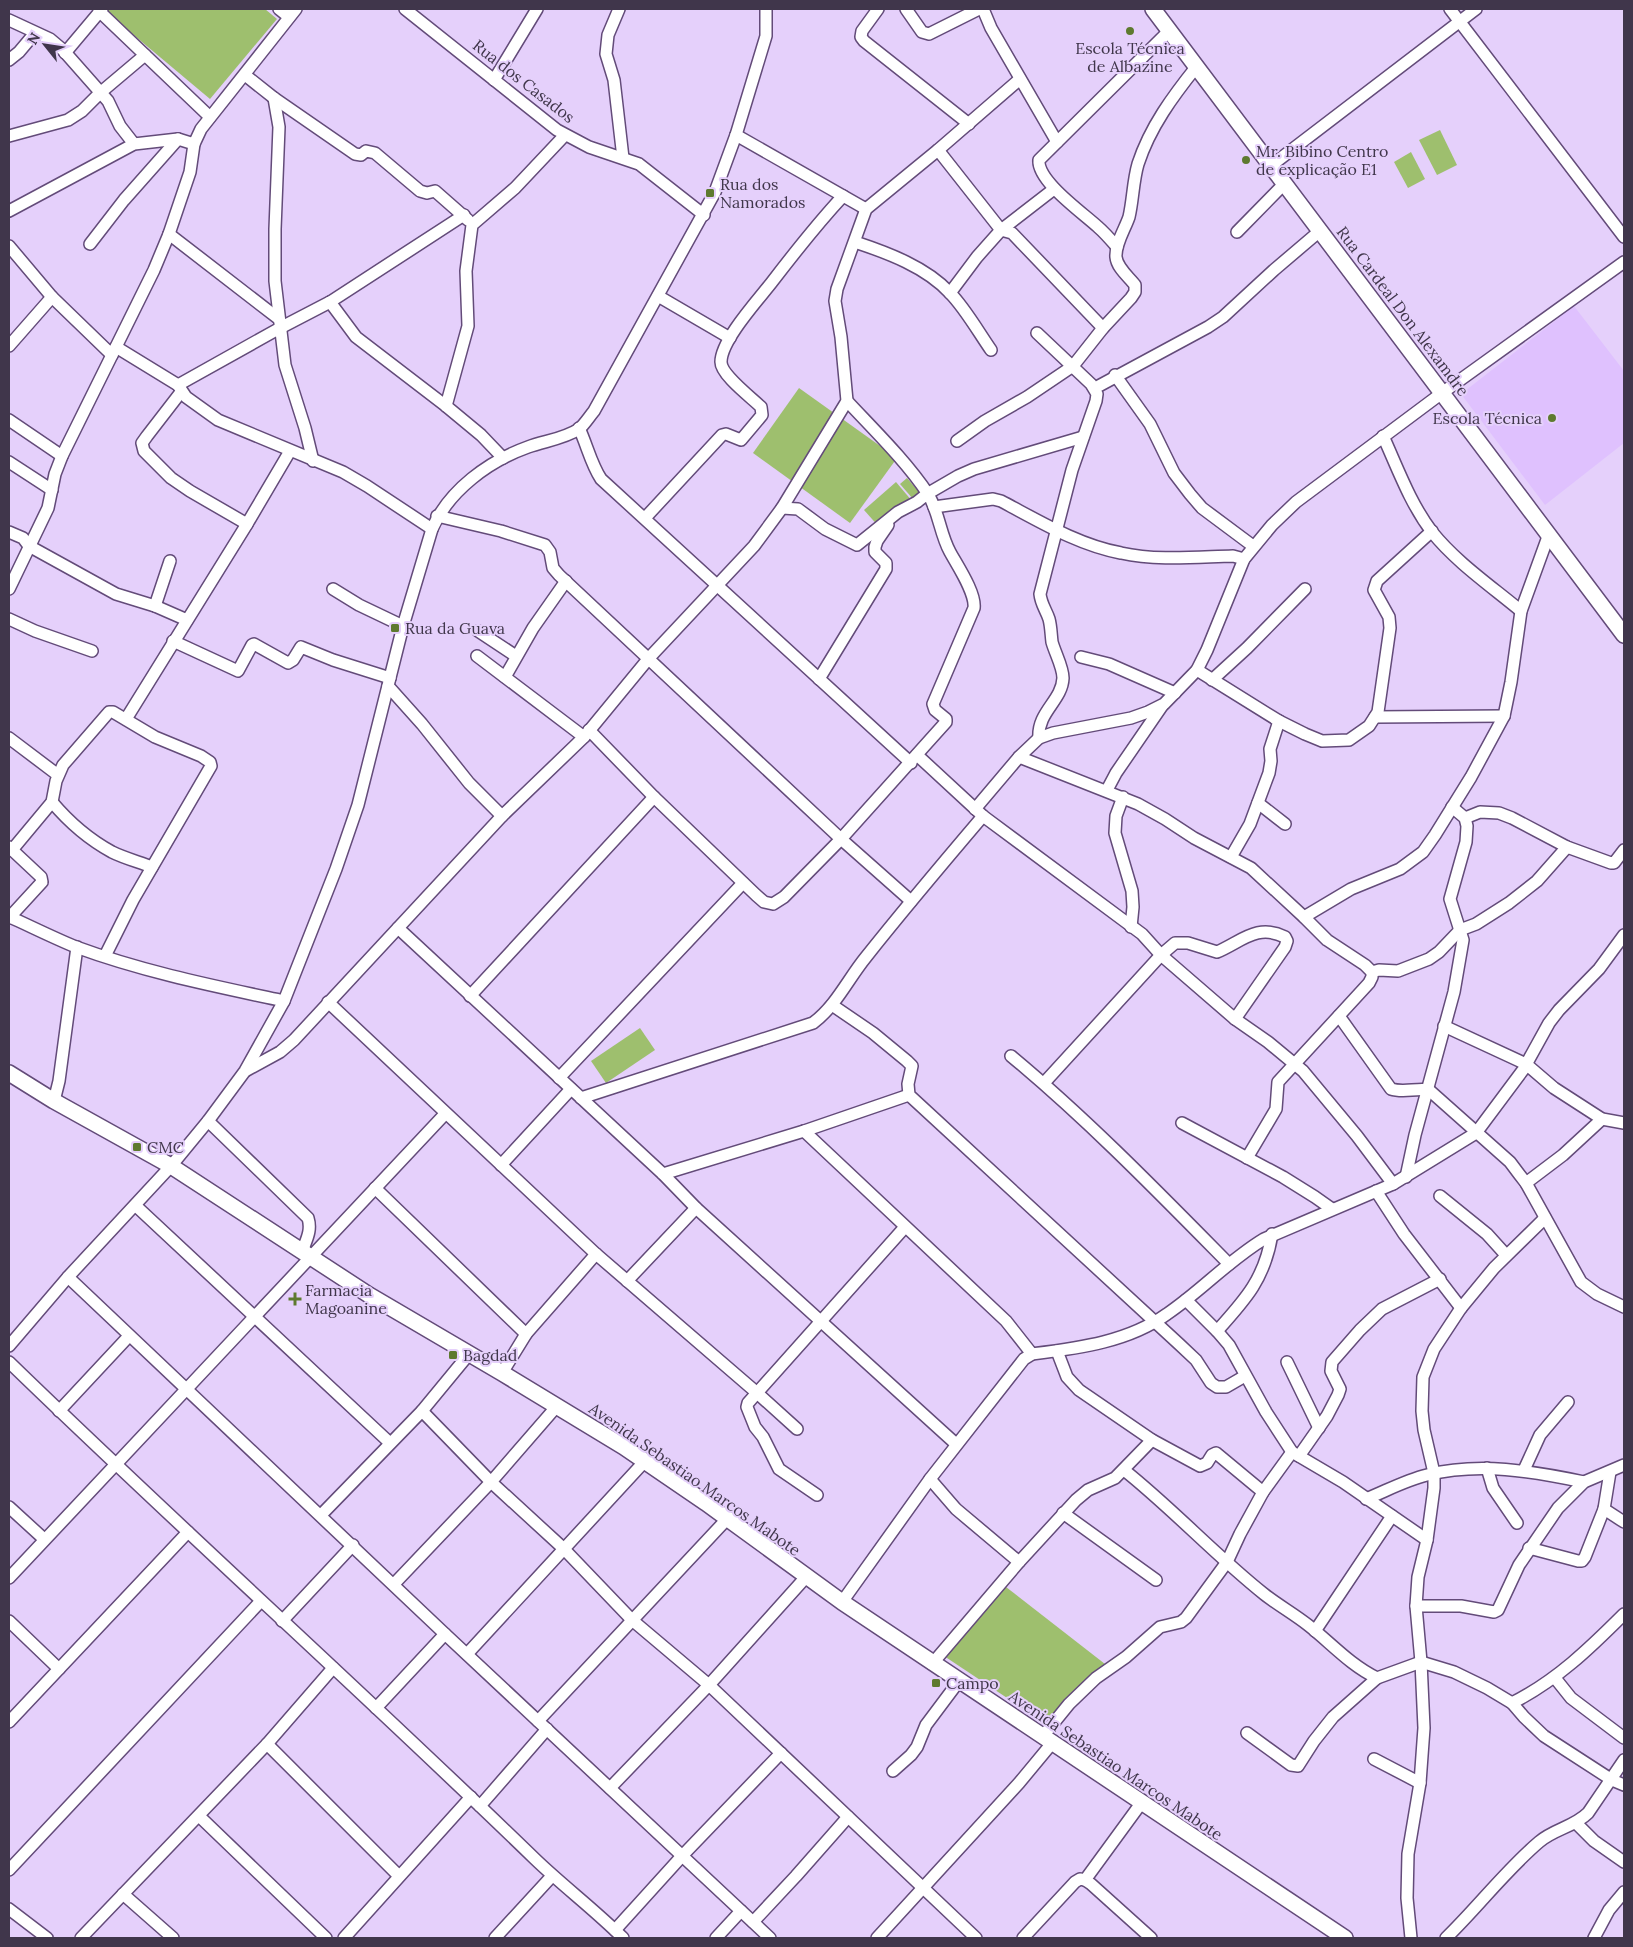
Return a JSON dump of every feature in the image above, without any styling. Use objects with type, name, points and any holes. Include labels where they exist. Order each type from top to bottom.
[{"type":"main road","name":"Rua Cardeal Don Alexamdre","points":[[1153,9],[1624,633]]},
{"type":"main road","name":"Avenida Sebastiao Marcos Mabote","points":[[9,1073],[54,1101],[172,1166],[369,1295],[557,1406],[645,1461],[806,1577],[932,1664],[1048,1739],[1345,1938]]},
{"type":"street","points":[[9,589],[48,508],[55,474],[62,456],[169,234],[190,172],[194,144],[201,129],[292,13],[279,9]]},
{"type":"street","name":"Rua dos Casados","points":[[405,9],[565,135],[589,148],[639,164],[704,215]]},
{"type":"street","points":[[494,80],[537,9]]},
{"type":"street","points":[[619,9],[608,35],[606,54],[614,80],[623,158]]},
{"type":"street","points":[[9,1346],[68,1277],[172,1166],[245,1071],[284,1001],[348,836],[372,751],[403,626],[437,516],[470,480],[502,458],[579,428],[594,411],[715,192],[736,135],[766,36],[766,9]]},
{"type":"street","points":[[878,9],[862,32],[861,37],[864,42],[969,124]]},
{"type":"street","points":[[906,9],[922,32],[929,34],[981,9],[1056,142]]},
{"type":"street","points":[[1450,9],[1624,237]]},
{"type":"street","points":[[1272,165],[1476,9]]},
{"type":"street","points":[[65,53],[101,10],[210,117]]},
{"type":"street","points":[[9,20],[50,40],[65,53],[108,101],[120,126],[134,144]]},
{"type":"street","points":[[1117,247],[1097,226],[1054,189],[1039,163],[1041,157],[1170,30]]},
{"type":"street","points":[[9,60],[19,52],[35,33]]},
{"type":"street","points":[[9,136],[68,120],[82,111],[145,55]]},
{"type":"street","points":[[957,441],[985,421],[1041,389],[1073,366],[1102,328],[1135,292],[1135,286],[1116,258],[1117,247],[1128,220],[1133,201],[1138,166],[1144,147],[1169,101],[1197,66]]},
{"type":"street","points":[[245,75],[274,98],[355,154],[361,155],[366,151],[375,153],[420,191],[427,193],[435,191],[464,215],[472,225]]},
{"type":"street","points":[[245,1071],[280,1052],[294,1040],[502,816],[586,733],[649,658],[754,546],[782,508],[847,401],[841,337],[835,301],[837,289],[866,209],[1020,79]]},
{"type":"street","points":[[274,98],[279,127],[275,264],[280,324],[285,365],[306,428],[313,460]]},
{"type":"street","points":[[446,406],[468,326],[466,271],[472,225],[515,188],[565,135]]},
{"type":"street","points":[[736,135],[866,209]]},
{"type":"street","points":[[9,211],[134,144],[178,140],[194,144]]},
{"type":"street","points":[[90,244],[124,200],[178,140]]},
{"type":"street","points":[[938,150],[1001,230],[1012,233],[1102,328]]},
{"type":"street","points":[[1237,232],[1285,182]]},
{"type":"street","points":[[950,293],[977,257],[1001,230],[1054,189]]},
{"type":"street","points":[[645,518],[722,435],[726,434],[741,440],[762,415],[761,407],[723,369],[721,362],[724,350],[751,308],[802,243],[843,196]]},
{"type":"street","points":[[247,524],[190,491],[172,478],[144,451],[142,443],[179,388],[280,324],[330,302],[464,215]]},
{"type":"street","points":[[1095,388],[1223,317],[1320,230]]},
{"type":"street","points":[[169,234],[280,324]]},
{"type":"street","points":[[855,242],[903,261],[925,273],[950,293],[991,350]]},
{"type":"street","points":[[9,246],[52,297],[114,351],[179,388],[195,405],[218,420],[343,472],[432,529]]},
{"type":"street","points":[[1107,790],[1116,773],[1164,704],[1197,670],[1244,559],[1253,546],[1296,502],[1383,436],[1624,262]]},
{"type":"street","points":[[658,296],[730,338]]},
{"type":"street","points":[[9,346],[52,297]]},
{"type":"street","points":[[330,302],[356,337],[446,406],[481,436],[502,458]]},
{"type":"street","points":[[1037,333],[1095,388],[1097,394],[1072,470],[1040,594],[1041,602],[1050,622],[1052,641],[1063,673],[1063,682],[1059,692],[1040,722],[1039,738]]},
{"type":"street","points":[[1115,376],[1150,424],[1174,473],[1190,494],[1202,508],[1253,546]]},
{"type":"street","points":[[477,656],[505,678],[586,733],[764,902],[773,904],[784,897],[914,759],[946,720],[935,710],[932,704],[975,603],[948,548],[934,507],[927,494],[897,456],[847,401]]},
{"type":"street","points":[[9,420],[62,456]]},
{"type":"street","points":[[579,428],[594,468],[601,479],[819,679],[979,812],[1150,942],[1161,955],[1235,1019],[1295,1064],[1357,1136],[1393,1184]]},
{"type":"street","points":[[1383,436],[1415,506],[1432,532],[1452,553],[1521,611]]},
{"type":"street","points":[[782,508],[798,508],[825,529],[857,545],[898,512],[974,468],[1083,437]]},
{"type":"street","points":[[126,719],[290,451]]},
{"type":"street","points":[[9,462],[52,490]]},
{"type":"street","points":[[934,507],[993,499],[1001,501],[1057,530],[1121,553],[1155,557],[1233,556],[1244,559]]},
{"type":"street","points":[[819,679],[886,569],[886,563],[875,552],[875,547],[898,512]]},
{"type":"street","points":[[437,516],[479,525],[544,545],[550,552],[553,568],[566,581],[911,901]]},
{"type":"street","points":[[9,532],[23,538],[29,546],[116,594],[155,606],[187,620]]},
{"type":"street","points":[[1197,670],[1280,721],[1322,741],[1349,740],[1369,726],[1378,712],[1390,628],[1389,617],[1374,590],[1374,586],[1432,532]]},
{"type":"street","points":[[1304,917],[1351,890],[1388,875],[1416,859],[1428,845],[1504,716],[1521,611],[1549,534]]},
{"type":"street","points":[[155,606],[170,561]]},
{"type":"street","points":[[505,678],[516,656],[566,581]]},
{"type":"street","points":[[333,589],[359,605],[403,626]]},
{"type":"street","points":[[1212,680],[1247,648],[1305,589]]},
{"type":"street","points":[[9,619],[35,631],[92,651]]},
{"type":"street","points":[[478,631],[516,656]]},
{"type":"street","points":[[173,641],[238,671],[254,644],[288,663],[293,660],[298,650],[302,647],[389,682],[469,783],[502,816]]},
{"type":"street","points":[[1081,657],[1109,664],[1175,693]]},
{"type":"street","points":[[581,1098],[813,1023],[824,1015],[832,1005],[857,968],[911,901],[1019,757],[1039,738],[1053,733],[1131,718],[1164,704]]},
{"type":"street","points":[[105,956],[133,900],[211,766],[210,762],[201,756],[155,737],[113,712],[109,712],[63,765],[58,775],[52,802],[10,849],[42,877],[42,882],[9,918],[77,947],[105,956],[177,978],[284,1001]]},
{"type":"street","points":[[1375,717],[1504,716]]},
{"type":"street","points":[[1231,857],[1250,824],[1269,773],[1271,762],[1270,749],[1280,721]]},
{"type":"street","points":[[9,738],[58,775]]},
{"type":"street","points":[[1019,757],[1123,797],[1251,868],[1326,940],[1365,965],[1372,972],[1369,983],[1278,1082],[1276,1109],[1247,1158]]},
{"type":"street","points":[[470,996],[654,797]]},
{"type":"street","points":[[1123,797],[1116,816],[1115,833],[1132,891],[1131,927]]},
{"type":"street","points":[[52,802],[63,815],[101,845],[112,852],[152,868]]},
{"type":"street","points":[[1258,803],[1286,824]]},
{"type":"street","points":[[1406,1177],[1415,1135],[1454,992],[1463,940],[1450,899],[1466,842],[1467,826],[1465,818],[1452,807]]},
{"type":"street","points":[[1465,818],[1480,812],[1498,813],[1512,818],[1567,847],[1611,863],[1614,863],[1624,850]]},
{"type":"street","points":[[1372,972],[1379,970],[1398,971],[1429,959],[1439,952],[1460,930],[1476,924],[1510,903],[1537,881],[1567,847]]},
{"type":"street","points":[[559,1078],[743,883]]},
{"type":"street","points":[[398,928],[571,1088],[696,1208],[956,1444]]},
{"type":"street","points":[[1044,1083],[1161,955],[1175,943],[1188,943],[1217,952],[1254,932],[1275,934],[1285,938],[1287,940],[1285,946],[1235,1019]]},
{"type":"street","points":[[842,1602],[930,1478],[1024,1359],[1032,1354],[1093,1345],[1127,1335],[1155,1322],[1186,1300],[1247,1249],[1272,1234],[1393,1184],[1476,1133],[1500,1103],[1526,1064],[1554,1016],[1599,969],[1624,935]]},
{"type":"street","points":[[54,1101],[59,1081],[77,947]]},
{"type":"street","points":[[328,1002],[596,1254],[756,1392],[796,1429]]},
{"type":"street","points":[[832,1005],[873,1033],[907,1061],[912,1066],[908,1084],[909,1095],[1196,1360],[1211,1383],[1216,1387],[1226,1388],[1245,1376]]},
{"type":"street","points":[[1339,1016],[1391,1089],[1397,1091],[1428,1090],[1510,1162],[1526,1183],[1581,1282],[1597,1294],[1624,1307]]},
{"type":"street","points":[[1444,1026],[1526,1064],[1554,1088],[1602,1119],[1624,1123]]},
{"type":"street","points":[[1011,1056],[1044,1083],[1118,1152],[1229,1264]]},
{"type":"street","points":[[501,1165],[571,1088]]},
{"type":"street","points":[[662,1174],[804,1131],[909,1095]]},
{"type":"street","points":[[9,1578],[256,1317],[306,1255],[375,1188],[446,1114]]},
{"type":"street","points":[[1526,1183],[1563,1155],[1602,1119]]},
{"type":"street","points":[[208,1121],[308,1218],[310,1232],[306,1255]]},
{"type":"street","points":[[1182,1123],[1304,1190],[1332,1210]]},
{"type":"street","points":[[804,1131],[1006,1320],[1032,1354]]},
{"type":"street","points":[[375,1188],[526,1334]]},
{"type":"street","points":[[1376,1191],[1404,1234],[1461,1308]]},
{"type":"street","points":[[1440,1196],[1487,1234],[1506,1255]]},
{"type":"street","points":[[136,1206],[390,1443]]},
{"type":"street","points":[[627,1281],[696,1208]]},
{"type":"street","points":[[1411,1938],[1407,1898],[1407,1871],[1410,1836],[1420,1784],[1424,1728],[1416,1606],[1418,1577],[1433,1504],[1434,1474],[1424,1430],[1422,1377],[1434,1348],[1461,1308],[1506,1255],[1545,1218]]},
{"type":"street","points":[[817,1495],[784,1474],[774,1463],[763,1437],[754,1427],[747,1407],[748,1403],[905,1227]]},
{"type":"street","points":[[1218,1331],[1239,1307],[1260,1276],[1269,1255],[1272,1234]]},
{"type":"street","points":[[502,1373],[526,1334],[596,1254]]},
{"type":"street","points":[[68,1277],[770,1938]]},
{"type":"street","points":[[877,1938],[1019,1783],[1069,1704],[1096,1678],[1126,1657],[1160,1627],[1181,1622],[1186,1618],[1226,1562],[1263,1492],[1319,1428],[1327,1416],[1340,1389],[1331,1371],[1332,1362],[1360,1330],[1382,1309],[1440,1279]]},
{"type":"street","points":[[1186,1300],[1218,1331],[1229,1345],[1245,1376],[1295,1454],[1343,1482],[1427,1540]]},
{"type":"street","points":[[58,1411],[130,1336]]},
{"type":"street","points":[[1057,1351],[1064,1372],[1070,1381],[1092,1399],[1152,1440],[1200,1466],[1207,1463],[1212,1455],[1216,1453],[1263,1492]]},
{"type":"street","points":[[321,1515],[422,1411],[469,1354]]},
{"type":"street","points":[[9,1362],[116,1466],[471,1797],[552,1876],[620,1936],[682,1856],[781,1753]]},
{"type":"street","points":[[1287,1362],[1319,1428]]},
{"type":"street","points":[[1524,1470],[1540,1435],[1568,1402]]},
{"type":"street","points":[[394,1584],[492,1482],[557,1406]]},
{"type":"street","points":[[422,1411],[492,1482],[563,1548],[632,1620],[710,1684],[976,1938]]},
{"type":"street","points":[[932,1664],[1063,1513],[1088,1490],[1108,1482],[1124,1470],[1152,1440]]},
{"type":"street","points":[[467,1654],[645,1461]]},
{"type":"street","points":[[1416,1606],[1461,1606],[1494,1612],[1498,1610],[1529,1548],[1558,1508],[1584,1482],[1624,1465]]},
{"type":"street","points":[[1487,1468],[1493,1488],[1517,1524]]},
{"type":"street","points":[[1366,1499],[1418,1477],[1487,1468],[1524,1470],[1584,1482]]},
{"type":"street","points":[[1124,1470],[1163,1502],[1226,1562],[1264,1594],[1315,1630],[1338,1652],[1377,1678]]},
{"type":"street","points":[[1529,1548],[1582,1561],[1604,1508],[1610,1472]]},
{"type":"street","points":[[930,1478],[956,1509],[1019,1562]]},
{"type":"street","points":[[9,1507],[44,1539]]},
{"type":"street","points":[[1604,1508],[1624,1522]]},
{"type":"street","points":[[1063,1513],[1156,1580]]},
{"type":"street","points":[[1315,1630],[1392,1516]]},
{"type":"street","points":[[538,1720],[727,1519]]},
{"type":"street","points":[[9,1722],[188,1532]]},
{"type":"street","points":[[282,1621],[353,1545]]},
{"type":"street","points":[[610,1788],[710,1684],[806,1577]]},
{"type":"street","points":[[9,1870],[261,1601]]},
{"type":"street","points":[[1512,1702],[1555,1678],[1624,1614]]},
{"type":"street","points":[[9,1621],[59,1669]]},
{"type":"street","points":[[376,1708],[445,1634]]},
{"type":"street","points":[[1247,1733],[1291,1765],[1298,1766],[1314,1740],[1333,1717],[1377,1678],[1421,1662],[1454,1672],[1512,1702],[1524,1717],[1544,1736],[1612,1780],[1624,1785]]},
{"type":"street","points":[[81,1938],[267,1744],[333,1668]]},
{"type":"street","points":[[1555,1678],[1571,1698],[1624,1738]]},
{"type":"street","points":[[893,1771],[912,1755],[926,1725],[959,1681]]},
{"type":"street","points":[[480,1806],[547,1729]]},
{"type":"street","points":[[267,1744],[399,1876]]},
{"type":"street","points":[[1374,1759],[1420,1784]]},
{"type":"street","points":[[1446,1938],[1520,1859],[1546,1836],[1576,1823],[1588,1813],[1624,1760]]},
{"type":"street","points":[[344,1938],[471,1797]]},
{"type":"street","points":[[1085,1880],[1142,1802]]},
{"type":"street","points":[[199,1816],[326,1938]]},
{"type":"street","points":[[753,1922],[848,1817]]},
{"type":"street","points":[[1576,1823],[1594,1841],[1624,1862]]},
{"type":"street","points":[[494,1938],[552,1876]]},
{"type":"street","points":[[1023,1938],[1074,1882],[1080,1879],[1085,1880],[1151,1938]]},
{"type":"street","points":[[1594,1938],[1610,1910],[1624,1892]]},
{"type":"street","points":[[123,1894],[173,1938]]},
{"type":"street","points":[[9,1909],[47,1938]]},
{"type":"street","points":[[716,1938],[741,1911]]},
{"type":"shaded area","name":"Escola Técnica","points":[[1574,306],[1624,371],[1624,443],[1545,505],[1461,394]]},
{"type":"green space","points":[[107,9],[265,9],[277,19],[210,99],[105,11]]},
{"type":"green space","points":[[1440,130],[1457,165],[1437,175],[1419,140]]},
{"type":"green space","points":[[1411,152],[1425,179],[1408,188],[1394,162]]},
{"type":"green space","points":[[799,388],[897,458],[850,523],[753,453]]},
{"type":"green space","points":[[907,478],[920,493],[913,499],[900,484]]},
{"type":"green space","points":[[896,482],[912,501],[880,528],[864,510]]},
{"type":"green space","points":[[640,1028],[655,1050],[606,1083],[591,1061]]},
{"type":"green space","points":[[1006,1587],[1105,1664],[1049,1726],[944,1656]]},
{"type":"place","name":"Escola Técnica de Albazine","points":[[1130,31]]},
{"type":"place","name":"Mr. Bibino Centro de explicação E1","points":[[1246,160]]},
{"type":"place","name":"Rua dos Namorados","points":[[710,193]]},
{"type":"place","name":"Escola Técnica","points":[[1552,418]]},
{"type":"place","name":"Rua da Guava","points":[[395,628]]},
{"type":"place","name":"CMC","points":[[137,1147]]},
{"type":"place","name":"Farmacia Magoanine","points":[[295,1299]]},
{"type":"place","name":"Bagdad","points":[[453,1355]]},
{"type":"place","name":"Campo","points":[[936,1683]]}]
